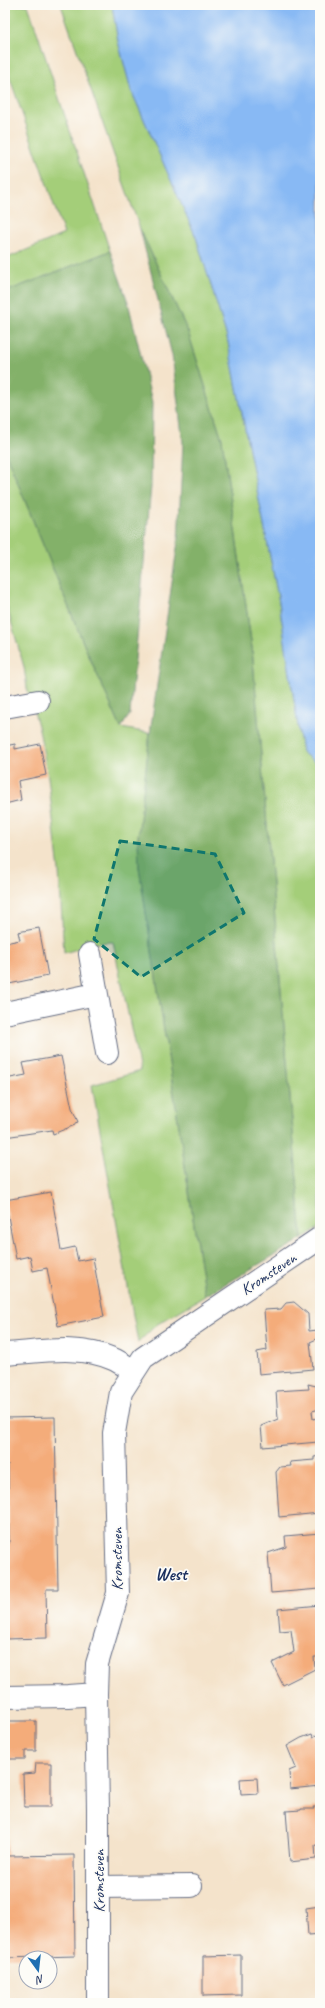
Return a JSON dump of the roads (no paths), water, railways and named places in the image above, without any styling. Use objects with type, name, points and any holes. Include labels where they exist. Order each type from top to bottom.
[{"type":"street","points":[[5,707],[38,700]]},
{"type":"street","points":[[90,954],[107,1053]]},
{"type":"street","points":[[5,1014],[96,994]]},
{"type":"street","name":"Kromsteven","points":[[98,2003],[97,1664],[118,1593],[114,1433],[121,1392],[143,1358],[320,1238]]},
{"type":"street","points":[[5,1354],[55,1351],[86,1352],[112,1358],[134,1371]]},
{"type":"street","points":[[5,1697],[96,1694]]},
{"type":"street","points":[[98,1888],[191,1886]]},
{"type":"water","points":[[112,5],[320,5],[320,766],[302,752],[279,602],[227,337],[196,237],[131,90],[118,41]]},
{"type":"district","name":"West","points":[[171,1574]]}]
